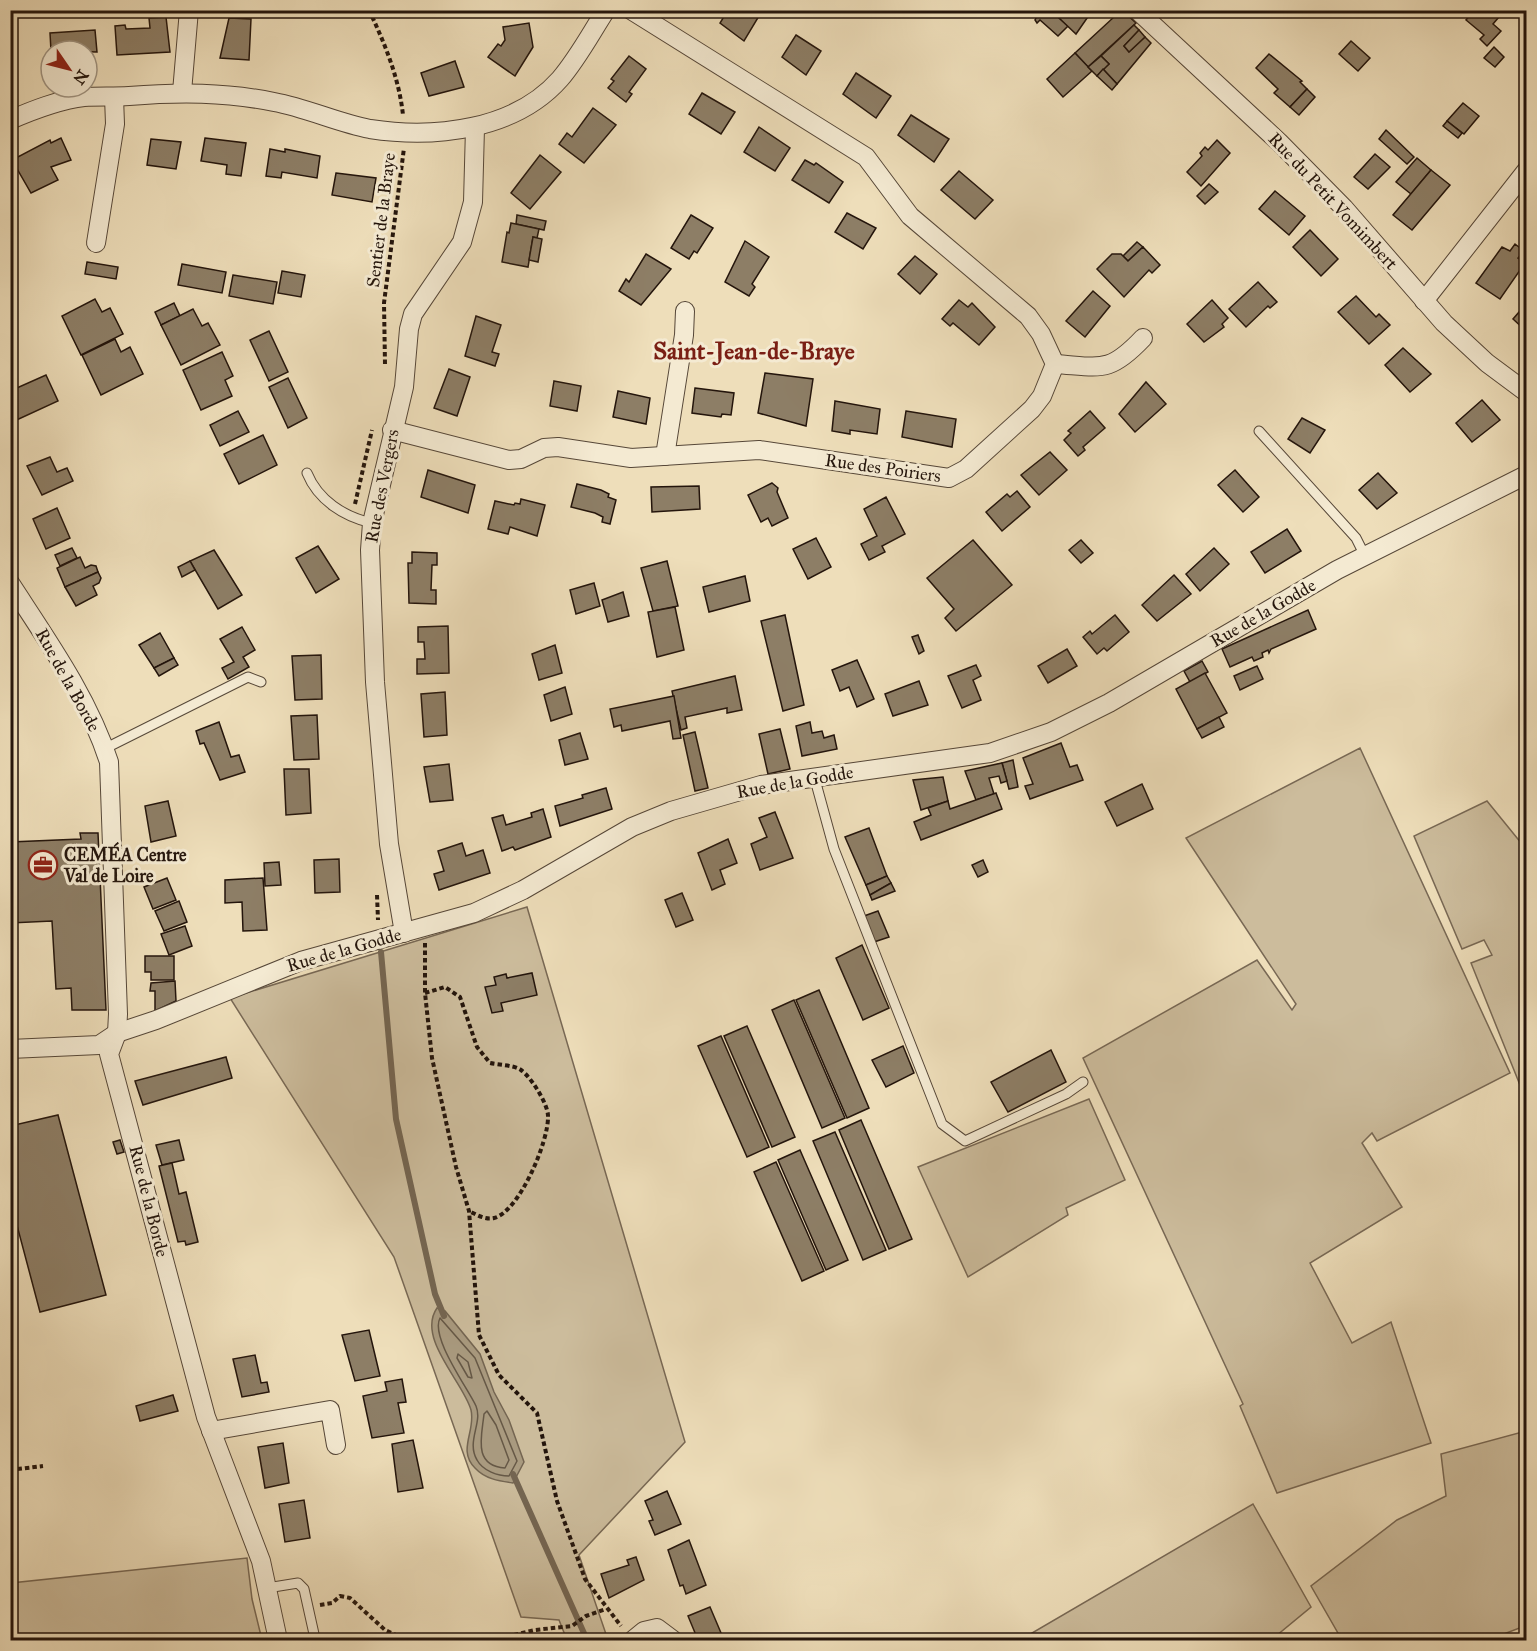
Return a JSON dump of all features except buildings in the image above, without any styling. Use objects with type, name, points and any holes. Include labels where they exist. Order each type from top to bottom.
[{"type":"street","points":[[182,92],[189,10]]},
{"type":"street","points":[[10,120],[36,108],[83,97],[213,92],[275,102],[359,126],[393,131],[475,129],[522,108],[545,93],[571,66],[606,10]]},
{"type":"street","points":[[631,10],[866,157],[909,216],[1028,316],[1044,340],[1055,364],[1106,368],[1129,353],[1143,338]]},
{"type":"street","name":"Rue du Petit Vomimbert","points":[[1137,10],[1279,142],[1344,208],[1424,301],[1487,363],[1527,392]]},
{"type":"street","points":[[96,243],[115,124],[114,97]]},
{"type":"street","name":"Rue des Vergers","points":[[404,933],[389,844],[375,682],[370,550],[372,524],[392,430],[404,387],[409,329],[413,314],[462,242],[473,202],[475,129]]},
{"type":"street","points":[[1424,301],[1527,171]]},
{"type":"street","points":[[665,456],[684,335],[685,311]]},
{"type":"street","name":"Rue des Poiriers","points":[[392,430],[508,460],[521,459],[544,448],[558,447],[631,458],[759,450],[949,478],[966,469],[1032,409],[1042,396],[1055,364]]},
{"type":"street","name":"Rue de la Godde","points":[[10,1048],[99,1045],[117,1033],[301,961],[474,913],[523,890],[632,827],[671,811],[761,785],[990,753],[1050,732],[1109,703],[1365,556],[1527,475]]},
{"type":"street","name":"Rue de la Borde","points":[[10,583],[55,651],[95,725],[109,762],[118,1014],[117,1033],[109,1053],[211,1431],[261,1561],[278,1641]]},
{"type":"street","points":[[211,1431],[330,1410],[336,1445]]},
{"type":"street","points":[[633,1641],[644,1631],[657,1628],[673,1641]]},
{"type":"lane","points":[[1259,431],[1356,538],[1365,556]]},
{"type":"lane","points":[[308,473],[321,497],[348,516],[372,524]]},
{"type":"lane","name":"Rue de la Borde","points":[[104,749],[248,677],[261,682]]},
{"type":"lane","points":[[814,776],[834,849],[942,1124],[965,1141],[1066,1094],[1083,1082]]},
{"type":"lane","points":[[267,1588],[298,1583],[304,1589],[314,1634]]},
{"type":"path","points":[[369,10],[385,45],[401,99],[404,124]]},
{"type":"path","name":"Sentier de la Braye","points":[[384,303],[404,139]]},
{"type":"path","points":[[424,927],[425,993],[432,1058],[456,1167],[469,1211],[479,1335],[500,1375],[537,1413],[557,1501],[585,1579],[633,1641]]},
{"type":"path","points":[[425,993],[445,987],[460,997],[477,1047],[490,1063],[520,1068],[536,1085],[549,1116],[542,1150],[518,1198],[497,1218],[485,1219],[469,1211]]},
{"type":"path","points":[[10,1470],[43,1466]]},
{"type":"path","points":[[308,1608],[332,1603],[340,1596],[350,1598],[385,1629],[407,1641]]},
{"type":"path","points":[[492,1641],[535,1630],[572,1626],[606,1609]]},
{"type":"shaded area","points":[[1360,748],[1510,1073],[1377,1141],[1372,1133],[1362,1143],[1402,1207],[1310,1263],[1352,1343],[1391,1322],[1431,1443],[1277,1493],[1240,1406],[1243,1404],[1083,1058],[1257,960],[1292,1010],[1296,1004],[1186,838]]},
{"type":"shaded area","points":[[1487,801],[1526,849],[1526,1100],[1471,963],[1492,955],[1484,940],[1462,949],[1414,836]]},
{"type":"shaded area","points":[[527,907],[685,1442],[579,1555],[608,1640],[567,1640],[559,1620],[521,1617],[394,1257],[230,998]]},
{"type":"shaded area","points":[[1089,1099],[1125,1180],[1066,1208],[1068,1215],[968,1277],[918,1167]]},
{"type":"shaded area","points":[[1526,1431],[1526,1640],[1517,1640],[1522,1627],[1488,1640],[1342,1640],[1311,1586],[1397,1520],[1446,1496],[1441,1454]]},
{"type":"shaded area","points":[[1253,1504],[1311,1607],[1276,1636],[1277,1640],[1020,1640]]},
{"type":"shaded area","points":[[247,1558],[252,1599],[262,1640],[11,1640],[11,1583]]},
{"type":"water","points":[[437,1308],[445,1311],[480,1354],[494,1392],[509,1420],[524,1462],[513,1483],[488,1477],[479,1472],[470,1461],[467,1447],[472,1418],[471,1410],[432,1333],[432,1320]]},
{"type":"waterway","points":[[381,952],[396,1119],[435,1294],[444,1316]]},
{"type":"waterway","points":[[513,1474],[587,1640]]},
{"type":"place","name":"CEMÉA Centre Val de Loire","points":[[43,865]]},
{"type":"district","name":"Saint-Jean-de-Braye","points":[[754,351]]}]
